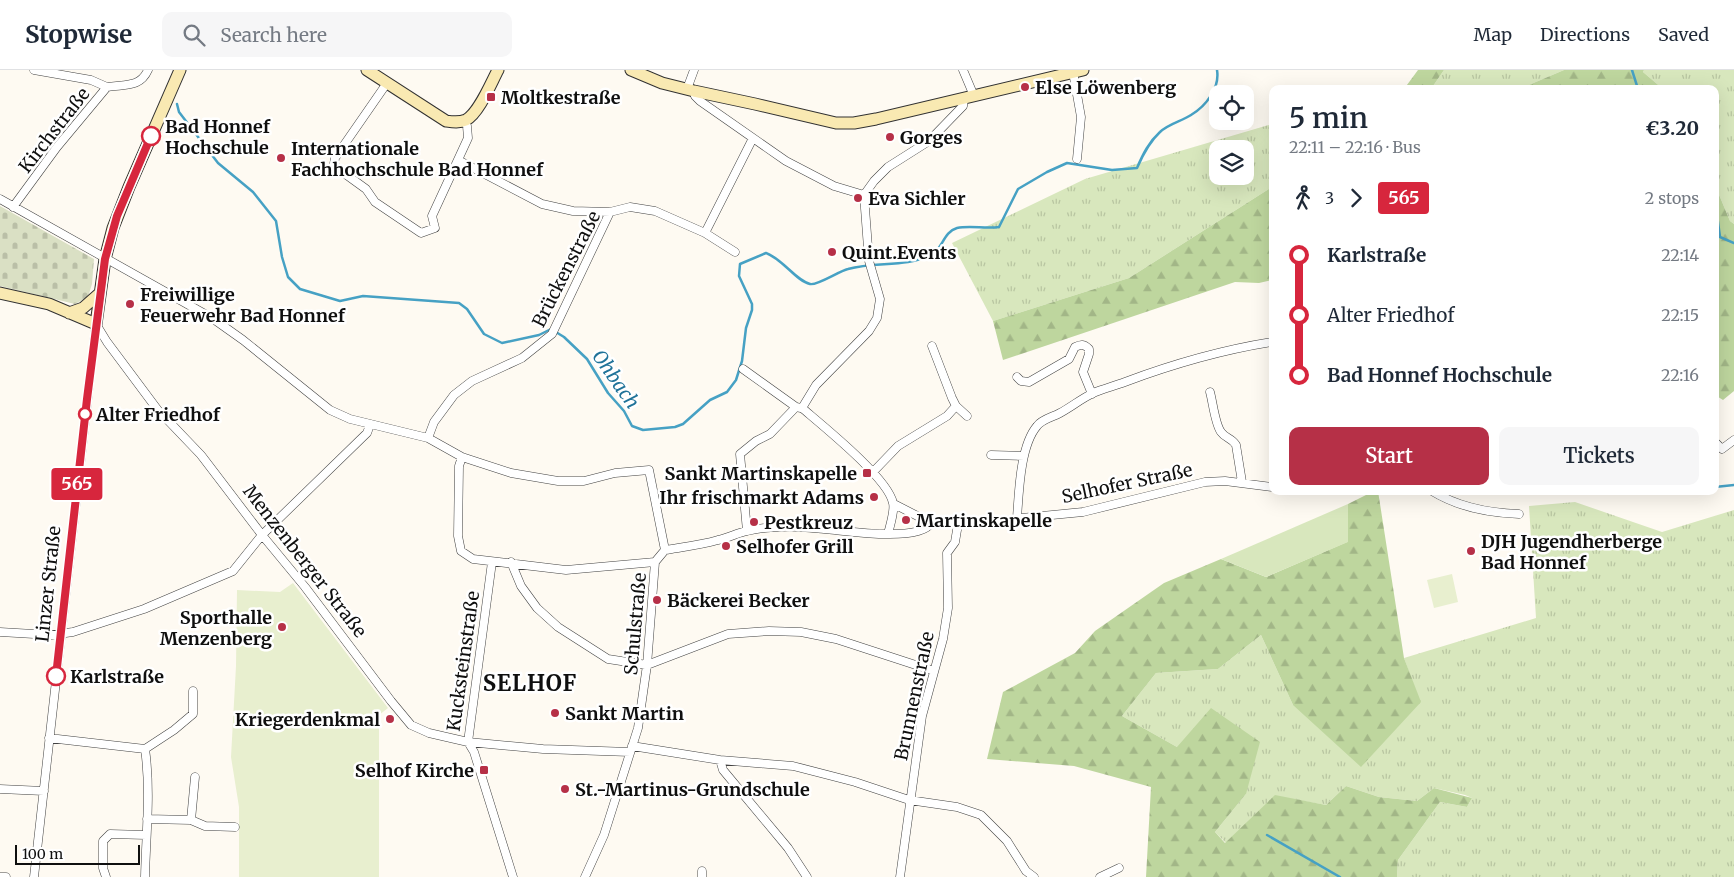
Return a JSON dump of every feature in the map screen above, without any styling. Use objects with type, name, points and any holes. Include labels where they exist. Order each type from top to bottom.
[{"type":"main road","name":"Linzer Straße","points":[[96,324],[105,259],[113,228],[180,70]]},
{"type":"main road","points":[[367,70],[446,121],[464,121],[477,109],[498,70]]},
{"type":"main road","points":[[631,70],[662,82],[691,90],[846,124],[862,122],[1078,71]]},
{"type":"main road","points":[[0,293],[48,304],[96,324]]},
{"type":"main road","points":[[69,313],[83,308],[100,293]]},
{"type":"street","points":[[34,70],[55,72],[92,80],[107,87]]},
{"type":"street","name":"Kirchstraße","points":[[13,207],[58,147],[107,87],[137,83],[144,79],[148,70]]},
{"type":"street","points":[[694,70],[691,90],[700,101],[786,161],[834,186],[864,195]]},
{"type":"street","points":[[747,531],[740,454],[756,441],[770,434],[799,408],[816,385],[869,331],[877,318],[880,299],[870,264],[864,195],[888,166],[929,141],[963,106],[969,97],[963,70]]},
{"type":"street","points":[[1077,159],[1082,117],[1078,71]]},
{"type":"street","points":[[387,84],[335,158],[334,164],[366,189],[375,202],[422,233],[435,228],[432,216],[468,138],[467,126],[464,121]]},
{"type":"street","points":[[705,233],[753,138]]},
{"type":"street","points":[[458,160],[542,204],[572,211],[610,212]]},
{"type":"street","points":[[0,198],[212,318],[243,340],[330,410],[350,419],[428,438],[462,457],[511,473],[558,481],[584,481],[616,473],[649,470],[665,550]]},
{"type":"street","name":"Brückenstraße","points":[[428,438],[434,422],[454,396],[472,381],[522,358],[554,331],[610,212],[630,207],[655,211],[705,233],[736,252]]},
{"type":"street","name":"Menzenberger Straße","points":[[96,324],[111,348],[157,409],[201,455],[262,536],[305,587],[396,708],[411,725],[424,731],[468,742],[543,749],[631,749],[718,760],[793,766],[855,782],[910,800],[957,807],[980,815],[1006,841],[1026,874],[1034,877]]},
{"type":"street","name":"Linzer Straße","points":[[34,877],[96,324]]},
{"type":"street","points":[[1017,518],[1024,456],[1031,434],[1038,424],[1092,394],[1167,366],[1269,343]]},
{"type":"street","points":[[1017,378],[1021,381],[1029,382],[1069,359],[1075,347],[1080,344],[1086,345],[1089,349],[1089,354],[1083,372],[1092,394]]},
{"type":"street","points":[[932,346],[956,406],[967,416]]},
{"type":"street","points":[[743,369],[799,408],[873,472],[894,504],[931,523]]},
{"type":"street","points":[[1210,392],[1219,431],[1224,436],[1233,439],[1236,445],[1242,482]]},
{"type":"street","points":[[873,472],[898,446],[947,416],[956,406]]},
{"type":"street","points":[[0,632],[51,635],[75,631],[144,609],[233,571],[262,536],[367,432],[370,425]]},
{"type":"street","points":[[1719,450],[1734,440]]},
{"type":"street","points":[[991,455],[1024,456]]},
{"type":"street","points":[[462,457],[459,466],[458,527],[461,551],[473,559],[566,570],[655,562]]},
{"type":"street","name":"Selhofer Straße","points":[[665,550],[705,544],[747,531],[768,528],[804,527],[888,534],[916,531],[926,528],[931,523],[958,524],[1083,512],[1206,482],[1242,482],[1269,487]]},
{"type":"street","points":[[1440,495],[1470,508],[1488,512],[1519,514]]},
{"type":"street","points":[[888,534],[894,504]]},
{"type":"street","name":"Brunnenstraße","points":[[900,877],[922,716],[943,639],[948,608],[946,554],[955,542],[958,524]]},
{"type":"street","name":"Schulstraße","points":[[585,877],[604,835],[638,728],[647,665],[655,562],[665,550]]},
{"type":"street","name":"Kucksteinstraße","points":[[492,562],[468,742],[474,752],[513,877]]},
{"type":"street","points":[[511,562],[521,586],[537,608],[558,628],[608,658],[647,665],[728,634],[769,631],[801,632],[836,639],[934,671]]},
{"type":"street","points":[[49,738],[145,749],[174,730],[193,714],[194,691]]},
{"type":"street","points":[[145,749],[148,819],[145,877]]},
{"type":"street","points":[[718,760],[723,770],[788,848],[807,877]]},
{"type":"street","points":[[191,820],[195,776]]},
{"type":"street","points":[[0,789],[44,791]]},
{"type":"street","points":[[148,819],[191,820],[205,826],[235,827]]},
{"type":"street","points":[[106,877],[103,868],[103,841],[110,834],[146,835]]},
{"type":"street","points":[[1100,877],[1119,868]]},
{"type":"street","points":[[0,876],[6,877]]},
{"type":"green space","points":[[1418,70],[1444,70],[1434,85],[1407,85]]},
{"type":"green space","points":[[1444,70],[1564,70],[1528,85],[1434,85]]},
{"type":"green space","points":[[1564,70],[1644,70],[1643,72],[1658,85],[1528,85]]},
{"type":"green space","points":[[1644,70],[1734,70],[1734,224],[1730,221],[1719,195],[1719,85],[1658,85],[1643,72]]},
{"type":"green space","points":[[1269,125],[1269,189],[1129,278],[993,321],[952,243],[1085,179],[1209,143],[1209,185],[1254,185],[1254,140],[1218,140]]},
{"type":"green space","points":[[1269,189],[1269,281],[1259,283],[1235,282],[1003,360],[993,321],[1129,278]]},
{"type":"green space","points":[[1719,195],[1730,221],[1734,224],[1734,391],[1723,400],[1719,398]]},
{"type":"green space","points":[[0,206],[94,259],[92,284],[88,297],[75,304],[0,286]]},
{"type":"green space","points":[[1366,495],[1379,495],[1404,658],[1421,702],[1361,767],[1293,705],[1261,635],[1218,669],[1156,673],[1122,716],[1177,747],[1211,708],[1260,742],[1246,794],[1215,832],[1225,843],[1275,795],[1326,805],[1346,786],[1379,797],[1417,801],[1434,788],[1472,798],[1467,807],[1440,802],[1398,860],[1397,877],[1146,877],[1151,787],[1074,766],[987,759],[1003,692],[1075,653],[1095,631],[1164,583],[1221,559],[1266,577],[1347,542],[1348,504]]},
{"type":"green space","points":[[1575,502],[1662,532],[1734,510],[1734,877],[1397,877],[1398,860],[1440,802],[1467,807],[1472,798],[1434,788],[1417,801],[1379,797],[1346,786],[1326,805],[1275,796],[1226,843],[1215,832],[1246,794],[1177,747],[1122,716],[1156,673],[1218,669],[1261,635],[1293,705],[1420,702],[1404,658],[1536,618],[1529,506]]},
{"type":"green space","points":[[1348,504],[1348,542],[1266,577],[1221,559]]},
{"type":"green space","points":[[1452,574],[1458,602],[1434,608],[1427,580]]},
{"type":"green space","points":[[293,583],[388,708],[379,715],[379,877],[239,877],[239,807],[231,757],[236,666],[237,590],[280,592]]},
{"type":"waterway","name":"Ohbach","points":[[177,104],[179,112],[218,163],[253,192],[276,221],[282,257],[288,277],[300,289],[340,301],[363,296],[459,303],[467,309],[484,334],[502,343],[539,335],[551,329],[564,337],[587,359],[608,393],[624,411],[632,426],[643,430],[675,427],[683,424],[710,400],[727,392],[736,380],[742,361],[746,328],[752,310],[752,304],[739,276],[740,264],[766,253],[778,260],[800,279],[813,284],[848,269],[869,265],[911,262],[931,255],[938,249],[952,230],[967,227],[999,227],[1018,189],[1067,163],[1112,170],[1137,168],[1147,148],[1160,132],[1191,115],[1207,102],[1214,90],[1217,70]]},
{"type":"waterway","points":[[1632,70],[1637,85]]},
{"type":"waterway","points":[[1719,230],[1720,237],[1734,243]]},
{"type":"waterway","points":[[1719,487],[1734,485]]},
{"type":"waterway","points":[[1267,835],[1340,877]]},
{"type":"bus line","name":"565","points":[[56,676],[87,399],[105,259],[117,216],[151,136]]},
{"type":"place","name":"Else Löwenberg","points":[[1025,87]]},
{"type":"place","name":"Moltkestraße","points":[[491,97]]},
{"type":"place","name":"Bad Honnef Hochschule","points":[[151,136]]},
{"type":"place","name":"Gorges","points":[[890,137]]},
{"type":"place","name":"Internationale Fachhochschule Bad Honnef","points":[[281,158]]},
{"type":"place","name":"Eva Sichler","points":[[858,198]]},
{"type":"place","name":"Quint.Events","points":[[832,252]]},
{"type":"place","name":"Freiwillige Feuerwehr Bad Honnef","points":[[130,304]]},
{"type":"place","name":"Alter Friedhof","points":[[85,414]]},
{"type":"place","name":"Sankt Martinskapelle","points":[[867,473]]},
{"type":"place","name":"Ihr frischmarkt Adams","points":[[874,497]]},
{"type":"place","name":"Martinskapelle","points":[[906,520]]},
{"type":"place","name":"Pestkreuz","points":[[754,522]]},
{"type":"place","name":"Selhofer Grill","points":[[726,546]]},
{"type":"place","name":"DJH Jugendherberge Bad Honnef","points":[[1471,551]]},
{"type":"place","name":"Bäckerei Becker","points":[[657,600]]},
{"type":"place","name":"Sporthalle Menzenberg","points":[[282,627]]},
{"type":"place","name":"Karlstraße","points":[[56,676]]},
{"type":"place","name":"Sankt Martin","points":[[555,713]]},
{"type":"place","name":"Kriegerdenkmal","points":[[390,719]]},
{"type":"place","name":"Selhof Kirche","points":[[484,770]]},
{"type":"place","name":"St.-Martinus-Grundschule","points":[[565,789]]},
{"type":"district","name":"SELHOF","points":[[530,683]]}]
